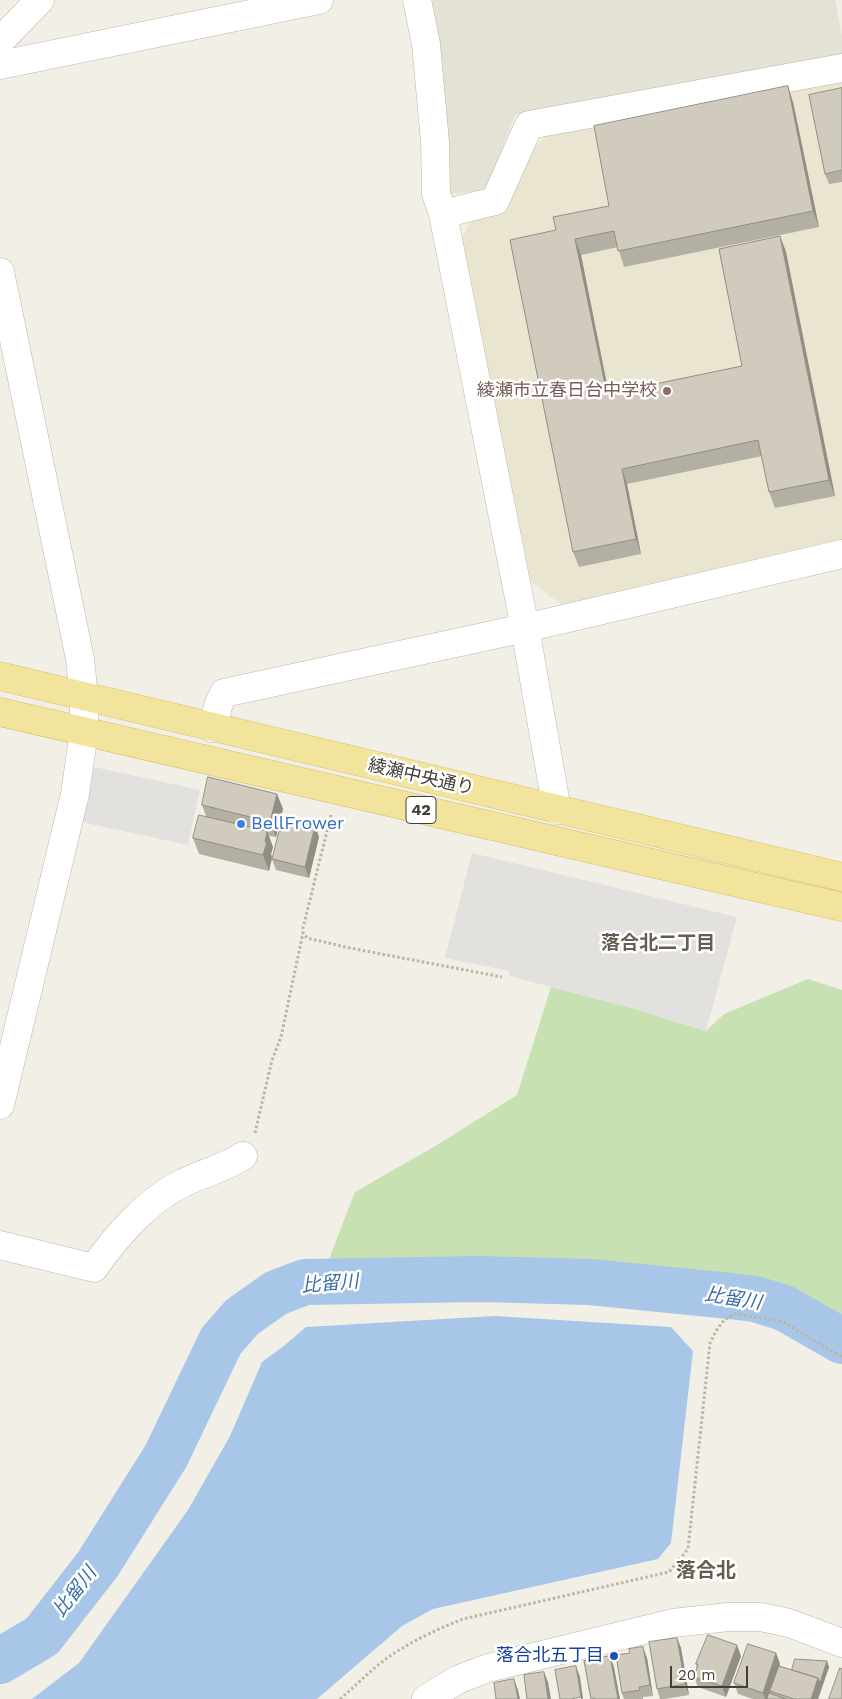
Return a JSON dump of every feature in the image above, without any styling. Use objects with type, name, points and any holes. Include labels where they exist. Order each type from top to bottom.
[{"type":"main road","name":"綾瀬中央通り","points":[[0,676],[842,877]]},
{"type":"main road","name":"綾瀬中央通り","points":[[0,712],[842,907]]},
{"type":"street","points":[[0,41],[40,0]]},
{"type":"street","points":[[0,65],[319,0]]},
{"type":"street","points":[[417,0],[426,44],[435,142],[436,194],[442,214],[525,628],[557,810]]},
{"type":"street","points":[[442,214],[495,201],[529,124],[842,68]]},
{"type":"street","points":[[0,272],[78,651],[84,697],[84,732],[76,794],[0,1105]]},
{"type":"street","points":[[212,728],[224,693],[525,628],[842,554]]},
{"type":"street","points":[[0,1245],[94,1268],[142,1213],[162,1194],[182,1183],[232,1163],[243,1156]]},
{"type":"street","points":[[426,1699],[462,1690],[488,1668],[672,1623],[728,1617],[761,1617],[789,1623],[842,1643]]},
{"type":"path","points":[[243,1156],[248,1150],[258,1128],[272,1060],[281,1036],[330,820]]},
{"type":"path","points":[[303,933],[307,938],[350,948],[502,976]]},
{"type":"path","points":[[340,1699],[379,1664],[435,1630],[464,1619],[669,1572],[688,1549],[710,1344],[724,1320],[734,1314],[780,1321],[842,1357]]},
{"type":"shaded area","points":[[421,0],[835,0],[842,35],[842,55],[515,115],[487,190],[440,195]]},
{"type":"shaded area","name":"綾瀬市立春日台中学校","points":[[842,78],[842,543],[562,605],[531,582],[461,239],[475,214],[527,154],[553,130]]},
{"type":"shaded area","points":[[94,767],[200,790],[188,845],[81,822]]},
{"type":"shaded area","points":[[472,853],[737,917],[706,1031],[628,1007],[509,976],[509,971],[445,958]]},
{"type":"green space","points":[[808,979],[842,990],[842,1318],[755,1279],[329,1259],[355,1192],[437,1145],[517,1095],[551,987],[628,1007],[706,1031],[724,1014]]},
{"type":"water","points":[[495,1316],[671,1327],[693,1351],[671,1543],[658,1559],[433,1609],[402,1626],[317,1699],[32,1699],[79,1663],[188,1510],[230,1436],[262,1362],[306,1327]]},
{"type":"building","points":[[788,86],[813,211],[618,251],[614,231],[575,239],[607,394],[742,366],[719,249],[780,236],[829,480],[769,492],[758,440],[622,469],[636,539],[573,552],[510,240],[556,230],[553,217],[609,206],[594,126]]},
{"type":"building","points":[[842,88],[842,170],[825,174],[809,95]]},
{"type":"building","points":[[208,777],[277,794],[270,822],[202,805]]},
{"type":"building","points":[[199,815],[267,831],[265,842],[267,842],[263,855],[193,838]]},
{"type":"building","points":[[284,819],[315,826],[305,867],[272,859]]},
{"type":"building","points":[[708,1635],[737,1645],[722,1686],[694,1677],[698,1664],[696,1664]]},
{"type":"building","points":[[677,1638],[685,1684],[657,1689],[649,1642]]},
{"type":"building","points":[[748,1644],[776,1653],[763,1693],[734,1683]]},
{"type":"building","points":[[643,1647],[650,1685],[639,1687],[640,1690],[622,1693],[616,1655],[630,1653],[629,1649]]},
{"type":"building","points":[[610,1656],[618,1699],[591,1699],[584,1661]]},
{"type":"building","points":[[795,1659],[827,1661],[820,1683],[818,1678],[792,1670]]},
{"type":"building","points":[[576,1666],[581,1697],[560,1699],[555,1670]]},
{"type":"building","points":[[779,1666],[818,1678],[811,1699],[794,1699],[770,1691]]},
{"type":"building","points":[[840,1668],[842,1669],[842,1699],[829,1699]]},
{"type":"building","points":[[544,1672],[548,1699],[527,1699],[524,1675]]},
{"type":"building","points":[[514,1679],[518,1699],[496,1699],[494,1683]]},
{"type":"building","points":[[769,1693],[786,1699],[767,1699]]},
{"type":"waterway","name":"比留川","points":[[0,1661],[42,1636],[98,1564],[166,1456],[221,1341],[242,1317],[276,1293],[305,1282],[480,1279],[590,1282],[755,1299],[784,1308],[842,1341]]},
{"type":"place","name":"綾瀬市立春日台中学校","points":[[667,391]]},
{"type":"place","name":"BellFrower","points":[[241,824]]},
{"type":"place","name":"落合北五丁目","points":[[614,1656]]},
{"type":"district","name":"落合北二丁目","points":[[658,943]]},
{"type":"district","name":"落合北","points":[[706,1571]]}]
